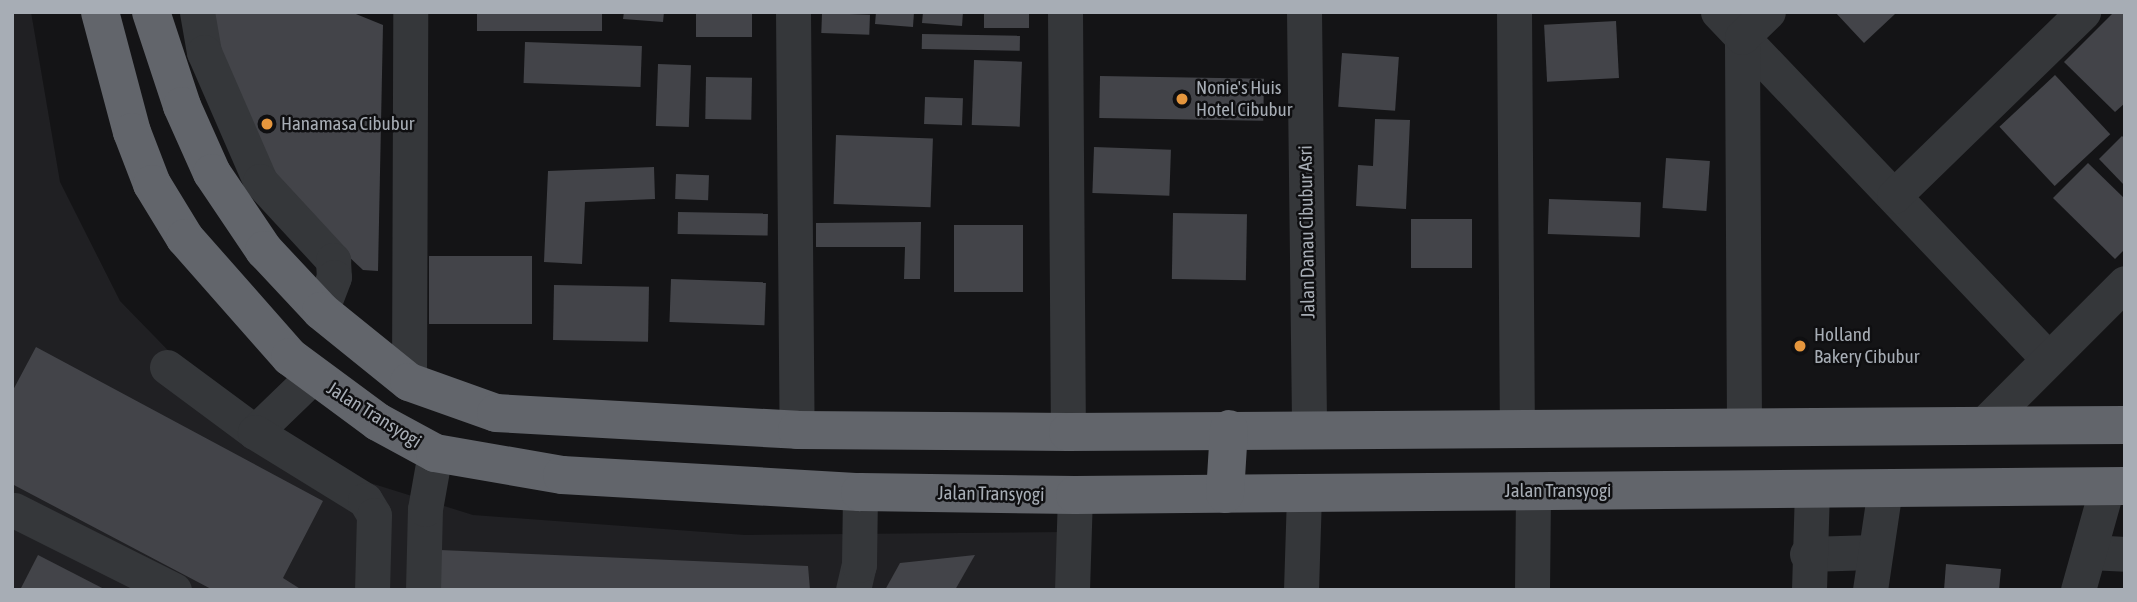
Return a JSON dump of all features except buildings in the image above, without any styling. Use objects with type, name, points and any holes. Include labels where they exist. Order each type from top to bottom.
[{"type":"highway","name":"Jalan Transyogi","points":[[100,12],[132,132],[152,184],[215,276],[313,376],[378,422],[435,453],[562,475],[860,492],[1074,495],[2116,486]]},
{"type":"highway","points":[[151,12],[182,106],[212,173],[264,250],[321,311],[409,382],[496,413],[797,429],[1068,432],[2125,425]]},
{"type":"highway","points":[[1225,494],[1229,429]]},
{"type":"street","points":[[197,12],[209,64],[260,181],[333,260],[334,277],[321,311]]},
{"type":"street","points":[[409,382],[410,12]]},
{"type":"street","points":[[793,12],[797,429]]},
{"type":"street","points":[[1065,12],[1068,432]]},
{"type":"street","name":"Jalan Danau Cibubur Asri","points":[[1304,12],[1309,429]]},
{"type":"street","points":[[1514,12],[1517,429]]},
{"type":"street","points":[[1718,12],[2048,358]]},
{"type":"street","points":[[1744,428],[1742,37],[1768,12]]},
{"type":"street","points":[[1894,197],[2083,12]]},
{"type":"street","points":[[1982,426],[2125,283]]},
{"type":"street","points":[[167,367],[255,432],[365,500],[374,515],[372,590]]},
{"type":"street","points":[[255,432],[313,376]]},
{"type":"street","points":[[423,590],[425,509],[435,453]]},
{"type":"street","points":[[2078,590],[2089,552],[2116,486]]},
{"type":"street","points":[[1809,590],[1807,554],[1812,489]]},
{"type":"street","points":[[1870,590],[1885,489]]},
{"type":"street","points":[[1532,590],[1533,491]]},
{"type":"street","points":[[853,590],[860,542],[860,492]]},
{"type":"street","points":[[1301,590],[1304,493]]},
{"type":"street","points":[[1072,590],[1074,495]]},
{"type":"street","points":[[14,510],[174,590]]},
{"type":"street","points":[[1807,554],[1874,552]]},
{"type":"street","points":[[2089,552],[2125,554]]},
{"type":"shaded area","points":[[12,12],[31,12],[60,182],[120,301],[229,413],[351,477],[473,515],[745,535],[1063,532],[1058,590],[12,590]]},
{"type":"place","name":"Nonie's Huis Hotel Cibubur","points":[[1182,99]]},
{"type":"place","name":"Hanamasa Cibubur","points":[[267,124]]},
{"type":"place","name":"Holland Bakery Cibubur","points":[[1800,346]]}]
